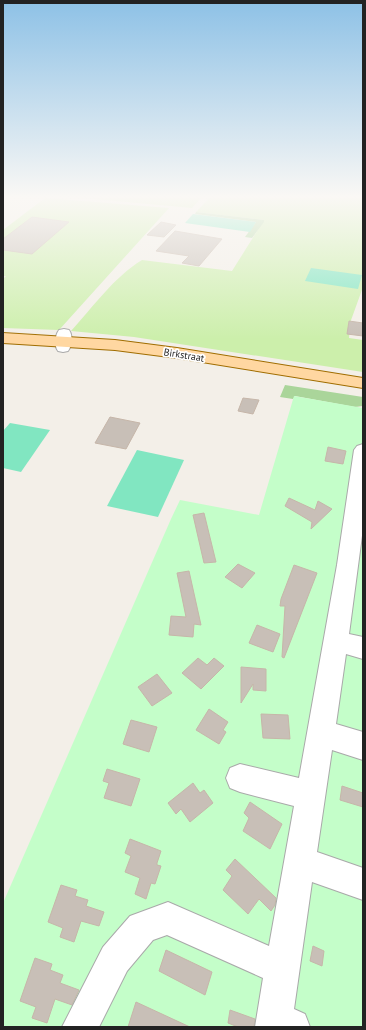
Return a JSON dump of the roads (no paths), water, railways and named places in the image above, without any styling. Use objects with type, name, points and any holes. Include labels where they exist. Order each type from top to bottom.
[{"type":"main road","name":"Birkstraat","points":[[3,338],[115,345],[177,353],[363,383]]},
{"type":"lane","points":[[280,1024],[282,969],[310,795],[336,641],[355,567],[363,450]]},
{"type":"lane","points":[[336,641],[363,648]]},
{"type":"lane","points":[[321,733],[363,746]]},
{"type":"lane","points":[[240,778],[310,795]]},
{"type":"lane","points":[[300,862],[363,884]]},
{"type":"lane","points":[[80,1027],[115,959],[142,928],[168,918],[282,969]]}]
